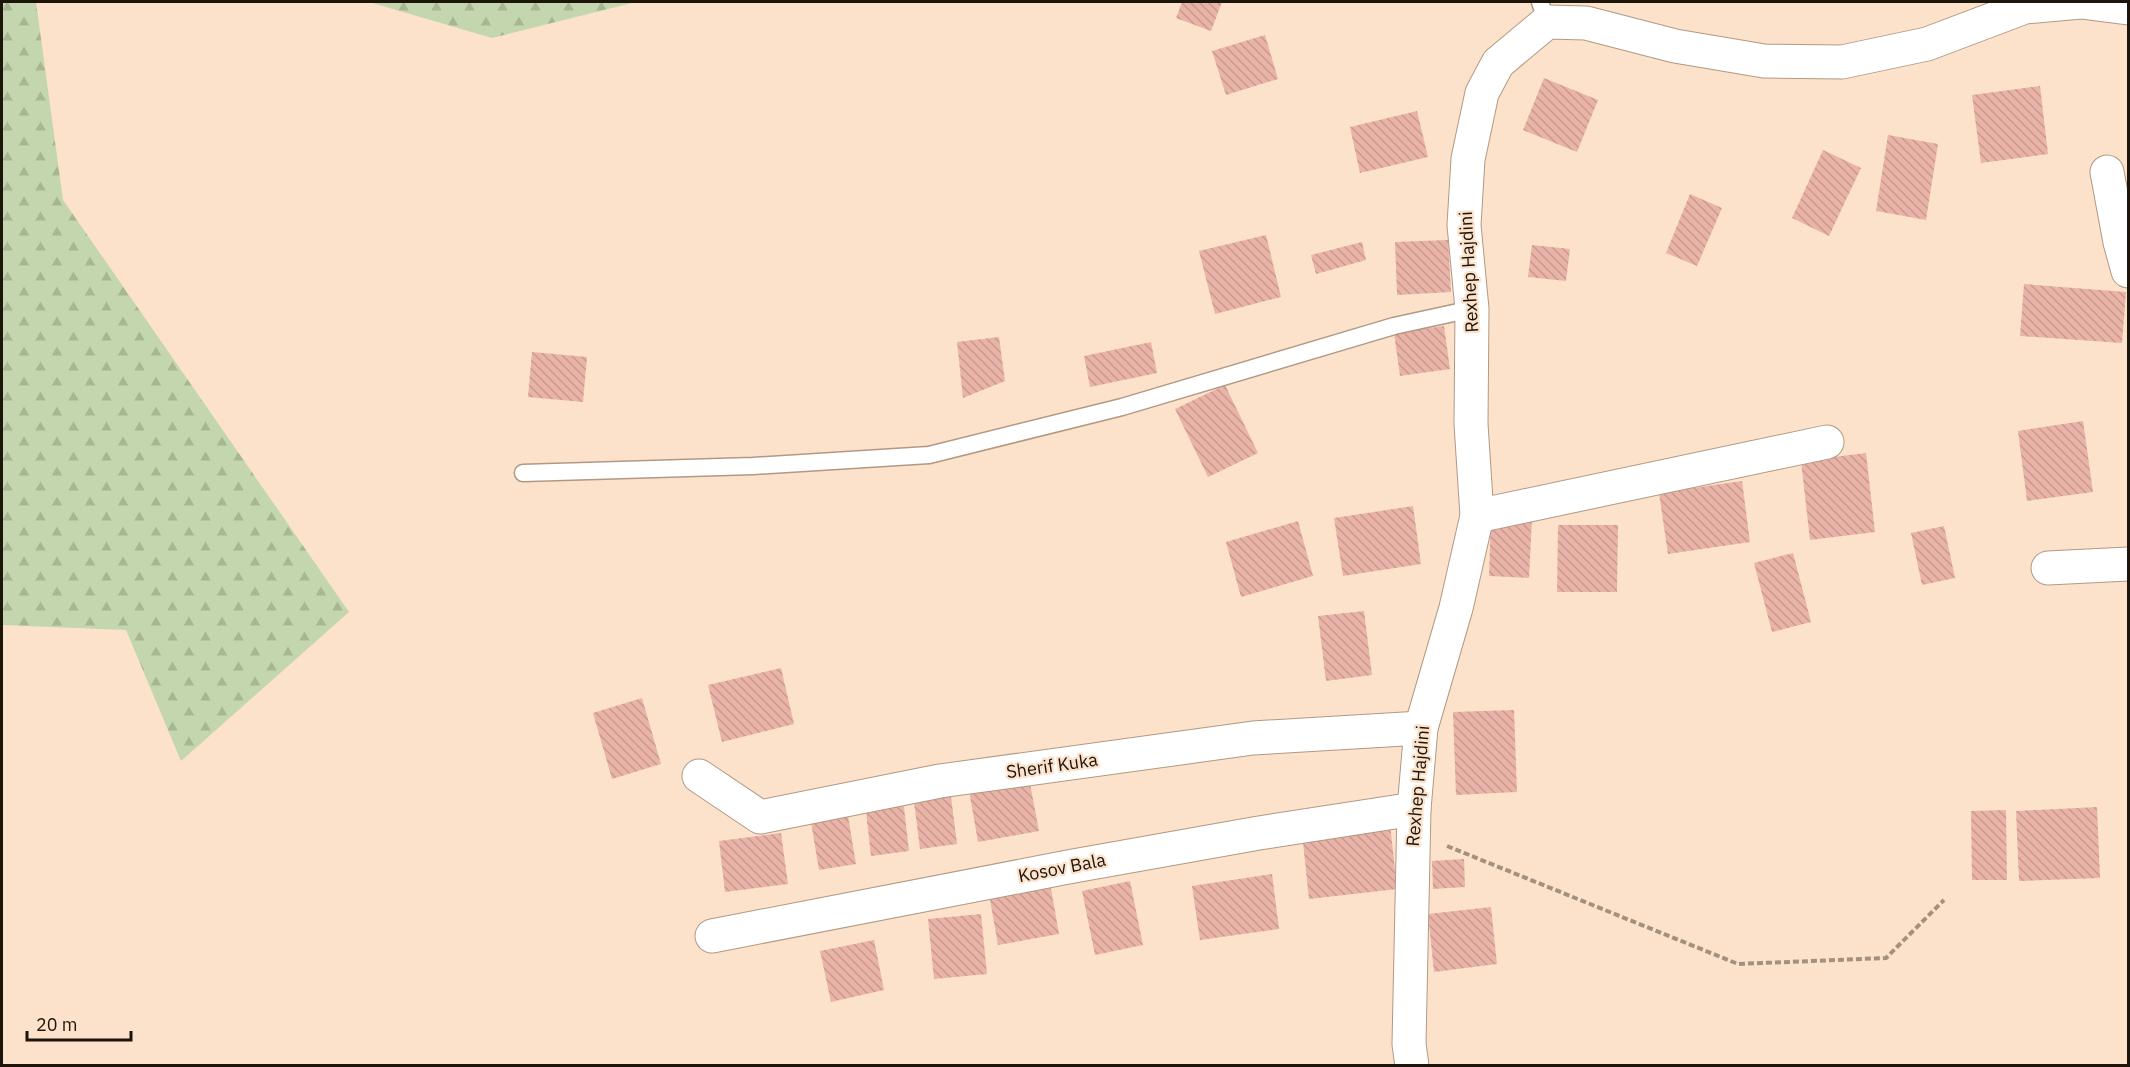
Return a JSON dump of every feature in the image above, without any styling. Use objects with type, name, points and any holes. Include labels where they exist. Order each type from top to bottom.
[{"type":"street","name":"Rexhep Hajdini","points":[[1412,1065],[1409,1044],[1414,821],[1421,728],[1456,609],[1477,516],[1471,424],[1472,309],[1464,225],[1468,159],[1482,93],[1498,63],[1544,12],[1675,46],[1764,61],[1842,62],[1927,44],[2025,7],[2081,2],[2128,8]]},
{"type":"street","points":[[2107,172],[2120,242],[2128,271]]},
{"type":"street","points":[[1477,516],[1827,442]]},
{"type":"street","points":[[2048,568],[2128,564]]},
{"type":"street","name":"Sherif Kuka","points":[[699,776],[760,817],[940,781],[1253,738],[1421,728]]},
{"type":"street","name":"Kosov Bala","points":[[712,936],[1068,867],[1259,833],[1414,821]]},
{"type":"lane","points":[[523,473],[753,466],[928,455],[1122,407],[1394,326],[1472,309]]},
{"type":"path","points":[[1414,821],[1738,964],[1886,958],[1944,900]]},
{"type":"green space","points":[[2,2],[36,2],[63,200],[349,612],[181,761],[126,630],[2,625]]},
{"type":"green space","points":[[369,2],[636,2],[492,38]]},
{"type":"building","points":[[1182,2],[1222,2],[1211,31],[1176,18]]},
{"type":"building","points":[[1265,35],[1278,79],[1226,95],[1212,51]]},
{"type":"building","points":[[1544,78],[1598,100],[1577,152],[1523,130]]},
{"type":"building","points":[[2040,86],[2048,154],[1981,163],[1972,95]]},
{"type":"building","points":[[1417,111],[1428,157],[1360,173],[1350,127]]},
{"type":"building","points":[[1888,135],[1938,144],[1926,220],[1876,211]]},
{"type":"building","points":[[1823,150],[1861,168],[1829,236],[1792,218]]},
{"type":"building","points":[[1690,194],[1722,208],[1697,266],[1666,253]]},
{"type":"building","points":[[1266,235],[1281,297],[1215,314],[1199,251]]},
{"type":"building","points":[[1448,240],[1451,292],[1397,295],[1395,242]]},
{"type":"building","points":[[1362,242],[1366,260],[1316,274],[1311,255]]},
{"type":"building","points":[[1532,245],[1570,249],[1566,281],[1528,277]]},
{"type":"building","points":[[2024,284],[2126,292],[2122,343],[2020,336]]},
{"type":"building","points":[[1444,326],[1450,369],[1400,376],[1394,333]]},
{"type":"building","points":[[999,337],[1005,381],[963,398],[957,342]]},
{"type":"building","points":[[1151,342],[1157,373],[1090,387],[1084,356]]},
{"type":"building","points":[[532,352],[587,357],[583,402],[528,397]]},
{"type":"building","points":[[1225,385],[1258,453],[1208,477],[1175,409]]},
{"type":"building","points":[[2083,421],[2093,492],[2027,501],[2018,431]]},
{"type":"building","points":[[1866,453],[1875,532],[1810,540],[1801,461]]},
{"type":"building","points":[[1742,481],[1750,542],[1668,554],[1659,493]]},
{"type":"building","points":[[1413,506],[1421,564],[1343,576],[1334,518]]},
{"type":"building","points":[[1491,518],[1532,519],[1529,578],[1489,576]]},
{"type":"building","points":[[1298,521],[1313,576],[1241,597],[1226,542]]},
{"type":"building","points":[[1558,525],[1618,525],[1617,592],[1557,592]]},
{"type":"building","points":[[1944,526],[1955,578],[1922,585],[1911,533]]},
{"type":"building","points":[[1793,553],[1811,622],[1772,632],[1754,563]]},
{"type":"building","points":[[1364,611],[1372,675],[1326,681],[1318,616]]},
{"type":"building","points":[[781,668],[794,724],[722,742],[708,685]]},
{"type":"building","points":[[642,698],[661,764],[612,779],[593,713]]},
{"type":"building","points":[[1514,710],[1517,792],[1456,795],[1453,712]]},
{"type":"building","points":[[1029,778],[1039,831],[978,842],[969,790]]},
{"type":"building","points":[[950,789],[957,844],[920,849],[913,794]]},
{"type":"building","points":[[903,799],[909,851],[871,856],[865,803]]},
{"type":"building","points":[[2097,807],[2100,878],[2019,881],[2016,811]]},
{"type":"building","points":[[2006,810],[2007,880],[1972,880],[1971,811]]},
{"type":"building","points":[[848,816],[856,864],[819,870],[811,822]]},
{"type":"building","points":[[1390,824],[1397,889],[1309,899],[1302,833]]},
{"type":"building","points":[[781,833],[788,884],[725,892],[719,841]]},
{"type":"building","points":[[1464,859],[1465,887],[1433,889],[1432,861]]},
{"type":"building","points":[[1272,874],[1279,929],[1200,940],[1192,886]]},
{"type":"building","points":[[1130,881],[1143,945],[1095,955],[1082,891]]},
{"type":"building","points":[[1050,883],[1059,934],[998,945],[989,894]]},
{"type":"building","points":[[1491,907],[1497,964],[1434,972],[1428,914]]},
{"type":"building","points":[[981,914],[987,974],[934,979],[928,919]]},
{"type":"building","points":[[874,940],[884,990],[831,1002],[820,951]]}]
